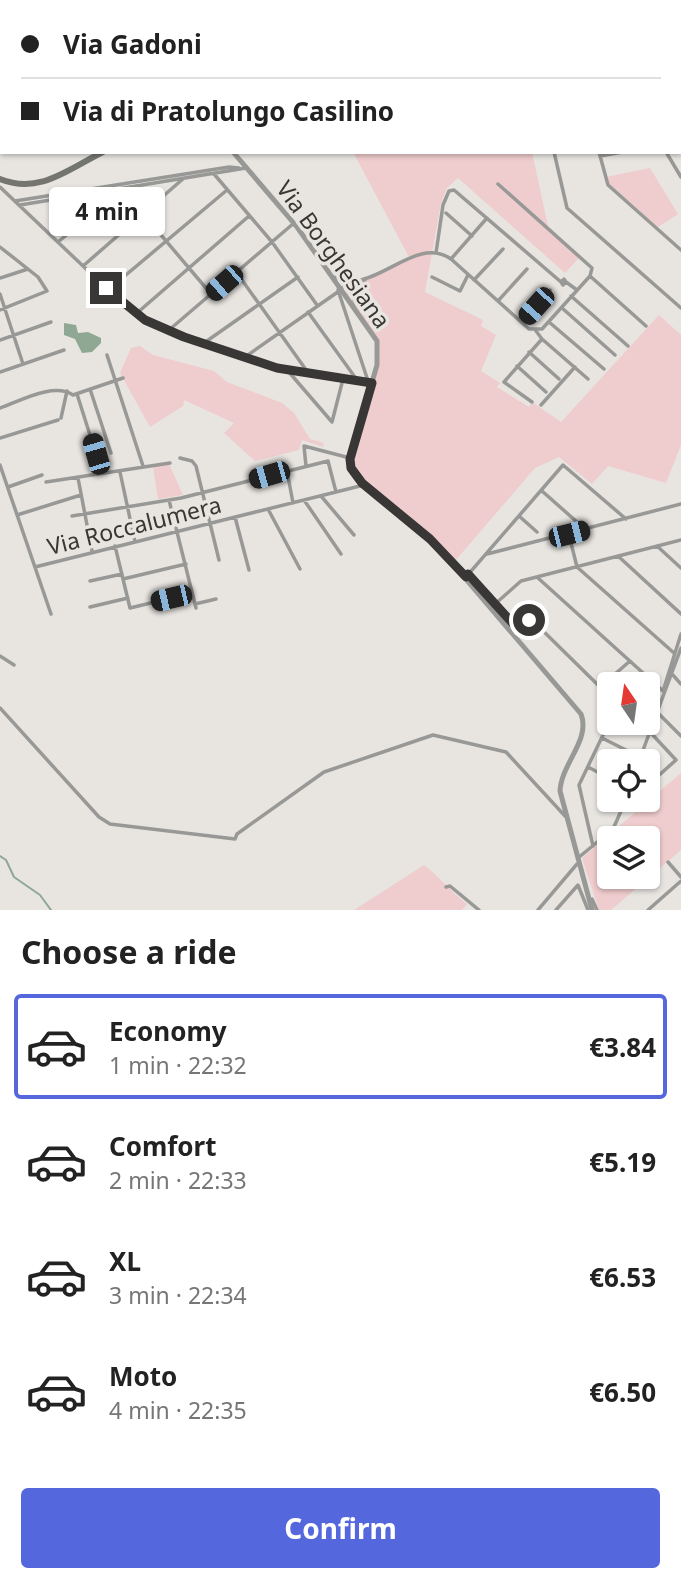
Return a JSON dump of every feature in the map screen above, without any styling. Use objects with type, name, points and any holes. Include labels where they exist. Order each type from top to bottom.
[{"type":"main road","points":[[0,179],[24,185],[43,182],[99,154]]},
{"type":"street","name":"Via Borghesiana","points":[[234,154],[294,223],[354,305],[379,347],[350,458]]},
{"type":"street","points":[[554,154],[568,208],[681,308]]},
{"type":"street","points":[[599,154],[609,186],[681,250]]},
{"type":"street","points":[[667,154],[681,177]]},
{"type":"street","points":[[15,201],[122,189],[213,171],[244,168]]},
{"type":"street","points":[[213,171],[272,242],[317,305]]},
{"type":"street","points":[[20,205],[184,177]]},
{"type":"street","points":[[83,266],[145,215],[184,177]]},
{"type":"street","points":[[498,184],[588,262],[592,269],[590,276],[550,322],[536,331]]},
{"type":"street","points":[[0,187],[108,290],[137,313],[169,330],[287,370],[370,383],[342,292],[347,282]]},
{"type":"street","points":[[58,242],[111,198],[110,189]]},
{"type":"street","points":[[122,189],[211,294]]},
{"type":"street","points":[[108,290],[227,190]]},
{"type":"street","points":[[436,253],[443,205],[450,190],[455,190],[563,282],[577,290]]},
{"type":"street","points":[[446,213],[471,236]]},
{"type":"street","points":[[137,313],[250,216]]},
{"type":"street","points":[[451,259],[487,218]]},
{"type":"street","points":[[169,330],[294,223]]},
{"type":"street","points":[[0,247],[28,269],[47,291],[2,309]]},
{"type":"street","points":[[474,280],[503,248]]},
{"type":"street","points":[[332,276],[347,282],[366,280],[419,255],[436,253],[451,259],[588,379]]},
{"type":"street","points":[[0,278],[28,269]]},
{"type":"street","points":[[498,301],[527,269]]},
{"type":"street","points":[[236,273],[309,374]]},
{"type":"street","points":[[432,277],[460,291],[468,275]]},
{"type":"street","points":[[590,276],[646,326]]},
{"type":"street","points":[[204,343],[298,277]]},
{"type":"street","points":[[354,305],[354,293],[366,280]]},
{"type":"street","points":[[522,322],[550,290]]},
{"type":"street","points":[[244,357],[317,305],[342,292],[354,293]]},
{"type":"street","points":[[0,294],[2,309],[23,364]]},
{"type":"street","points":[[571,296],[628,346]]},
{"type":"street","points":[[562,308],[615,355]]},
{"type":"street","points":[[307,312],[356,380]]},
{"type":"street","points":[[0,340],[51,322]]},
{"type":"street","points":[[550,322],[604,369]]},
{"type":"street","points":[[531,402],[503,383],[542,339]]},
{"type":"street","points":[[0,372],[64,350]]},
{"type":"street","points":[[529,352],[559,379]]},
{"type":"street","points":[[107,355],[143,467]]},
{"type":"street","points":[[517,366],[547,392]]},
{"type":"street","points":[[541,405],[575,367]]},
{"type":"street","points":[[287,370],[331,422],[343,379]]},
{"type":"street","points":[[0,408],[52,390],[77,394],[123,378]]},
{"type":"street","points":[[90,389],[111,453]]},
{"type":"street","points":[[0,438],[59,419],[67,391]]},
{"type":"street","points":[[77,394],[96,454]]},
{"type":"street","points":[[306,466],[304,446],[350,458],[351,468],[365,485],[430,539],[517,628],[533,621],[600,687],[630,661]]},
{"type":"street","points":[[180,458],[192,461],[196,466],[219,560]]},
{"type":"street","points":[[72,516],[169,500],[328,461],[336,492]]},
{"type":"street","points":[[47,482],[170,463]]},
{"type":"street","points":[[0,465],[51,614]]},
{"type":"street","points":[[467,575],[564,465],[626,519]]},
{"type":"street","points":[[120,471],[135,542]]},
{"type":"street","points":[[287,471],[293,503]]},
{"type":"street","points":[[8,487],[42,475]]},
{"type":"street","points":[[78,478],[83,514],[93,552]]},
{"type":"street","name":"Via Roccalumera","points":[[34,567],[365,485]]},
{"type":"street","points":[[542,491],[586,530]]},
{"type":"street","points":[[16,515],[81,495]]},
{"type":"street","points":[[321,496],[354,535]]},
{"type":"street","points":[[169,500],[195,606],[216,599]]},
{"type":"street","points":[[304,500],[341,554]]},
{"type":"street","points":[[485,554],[681,504]]},
{"type":"street","points":[[268,509],[300,569]]},
{"type":"street","points":[[519,516],[537,532]]},
{"type":"street","points":[[235,517],[250,570]]},
{"type":"street","points":[[569,534],[577,567],[674,653]]},
{"type":"street","points":[[495,604],[516,583],[681,540]]},
{"type":"street","points":[[115,546],[130,608],[192,593]]},
{"type":"street","points":[[657,546],[681,568]]},
{"type":"street","points":[[618,556],[681,614]]},
{"type":"street","points":[[90,581],[186,564]]},
{"type":"street","points":[[467,575],[582,716],[583,734],[561,780],[565,816],[592,910]]},
{"type":"street","points":[[537,577],[663,691]]},
{"type":"street","points":[[90,607],[128,598]]},
{"type":"street","points":[[660,702],[681,634]]},
{"type":"street","points":[[663,691],[681,648]]},
{"type":"street","points":[[0,656],[14,665]]},
{"type":"street","points":[[672,674],[681,684]]},
{"type":"street","points":[[0,708],[99,817],[110,824],[235,839],[237,834],[324,772],[434,735],[506,752],[565,816]]},
{"type":"street","points":[[660,715],[681,736]]},
{"type":"street","points":[[593,846],[579,791],[587,767],[604,735]]},
{"type":"street","points":[[656,735],[676,760],[660,774]]},
{"type":"street","points":[[602,738],[621,749]]},
{"type":"street","points":[[587,767],[597,772]]},
{"type":"street","points":[[538,910],[578,860],[612,830],[621,812]]},
{"type":"street","points":[[648,910],[681,879],[668,862]]},
{"type":"street","points":[[556,910],[578,885],[592,910]]},
{"type":"street","points":[[446,887],[450,886],[479,910]]},
{"type":"shaded area","points":[[354,154],[532,154],[549,231],[579,258],[565,273],[458,178],[447,188],[441,203],[425,292],[483,320],[481,326],[496,335],[481,371],[500,383],[497,387],[529,407],[532,402],[561,422],[659,315],[681,335],[681,445],[666,483],[608,466],[592,484],[559,457],[535,468],[455,561],[364,485],[350,467],[372,383],[378,345],[342,289],[349,282],[366,280],[410,259]]},
{"type":"shaded area","points":[[650,168],[678,214],[658,227],[607,182],[606,177]]},
{"type":"shaded area","points":[[64,323],[76,325],[78,333],[88,332],[101,338],[101,343],[92,352],[82,353],[75,339],[64,335]]},
{"type":"shaded area","points":[[140,346],[153,355],[214,371],[227,382],[282,403],[294,413],[310,439],[324,443],[323,447],[302,440],[299,450],[255,461],[224,433],[234,423],[184,400],[183,406],[150,427],[120,373],[131,348]]},
{"type":"shaded area","points":[[169,464],[183,495],[158,499],[153,467]]},
{"type":"shaded area","points":[[681,773],[681,850],[660,868],[660,826],[619,826],[636,812],[660,812],[660,791]]},
{"type":"shaded area","points":[[597,845],[597,889],[636,889],[611,910],[599,910],[582,858]]},
{"type":"shaded area","points":[[424,865],[467,904],[462,910],[354,910]]},
{"type":"waterway","points":[[0,856],[6,860],[14,877],[40,895],[51,910]]},
{"type":"route","points":[[106,288],[145,320],[184,337],[277,368],[372,383],[350,459],[353,472],[433,541],[466,577],[468,574],[516,627],[521,628],[529,620]]}]
